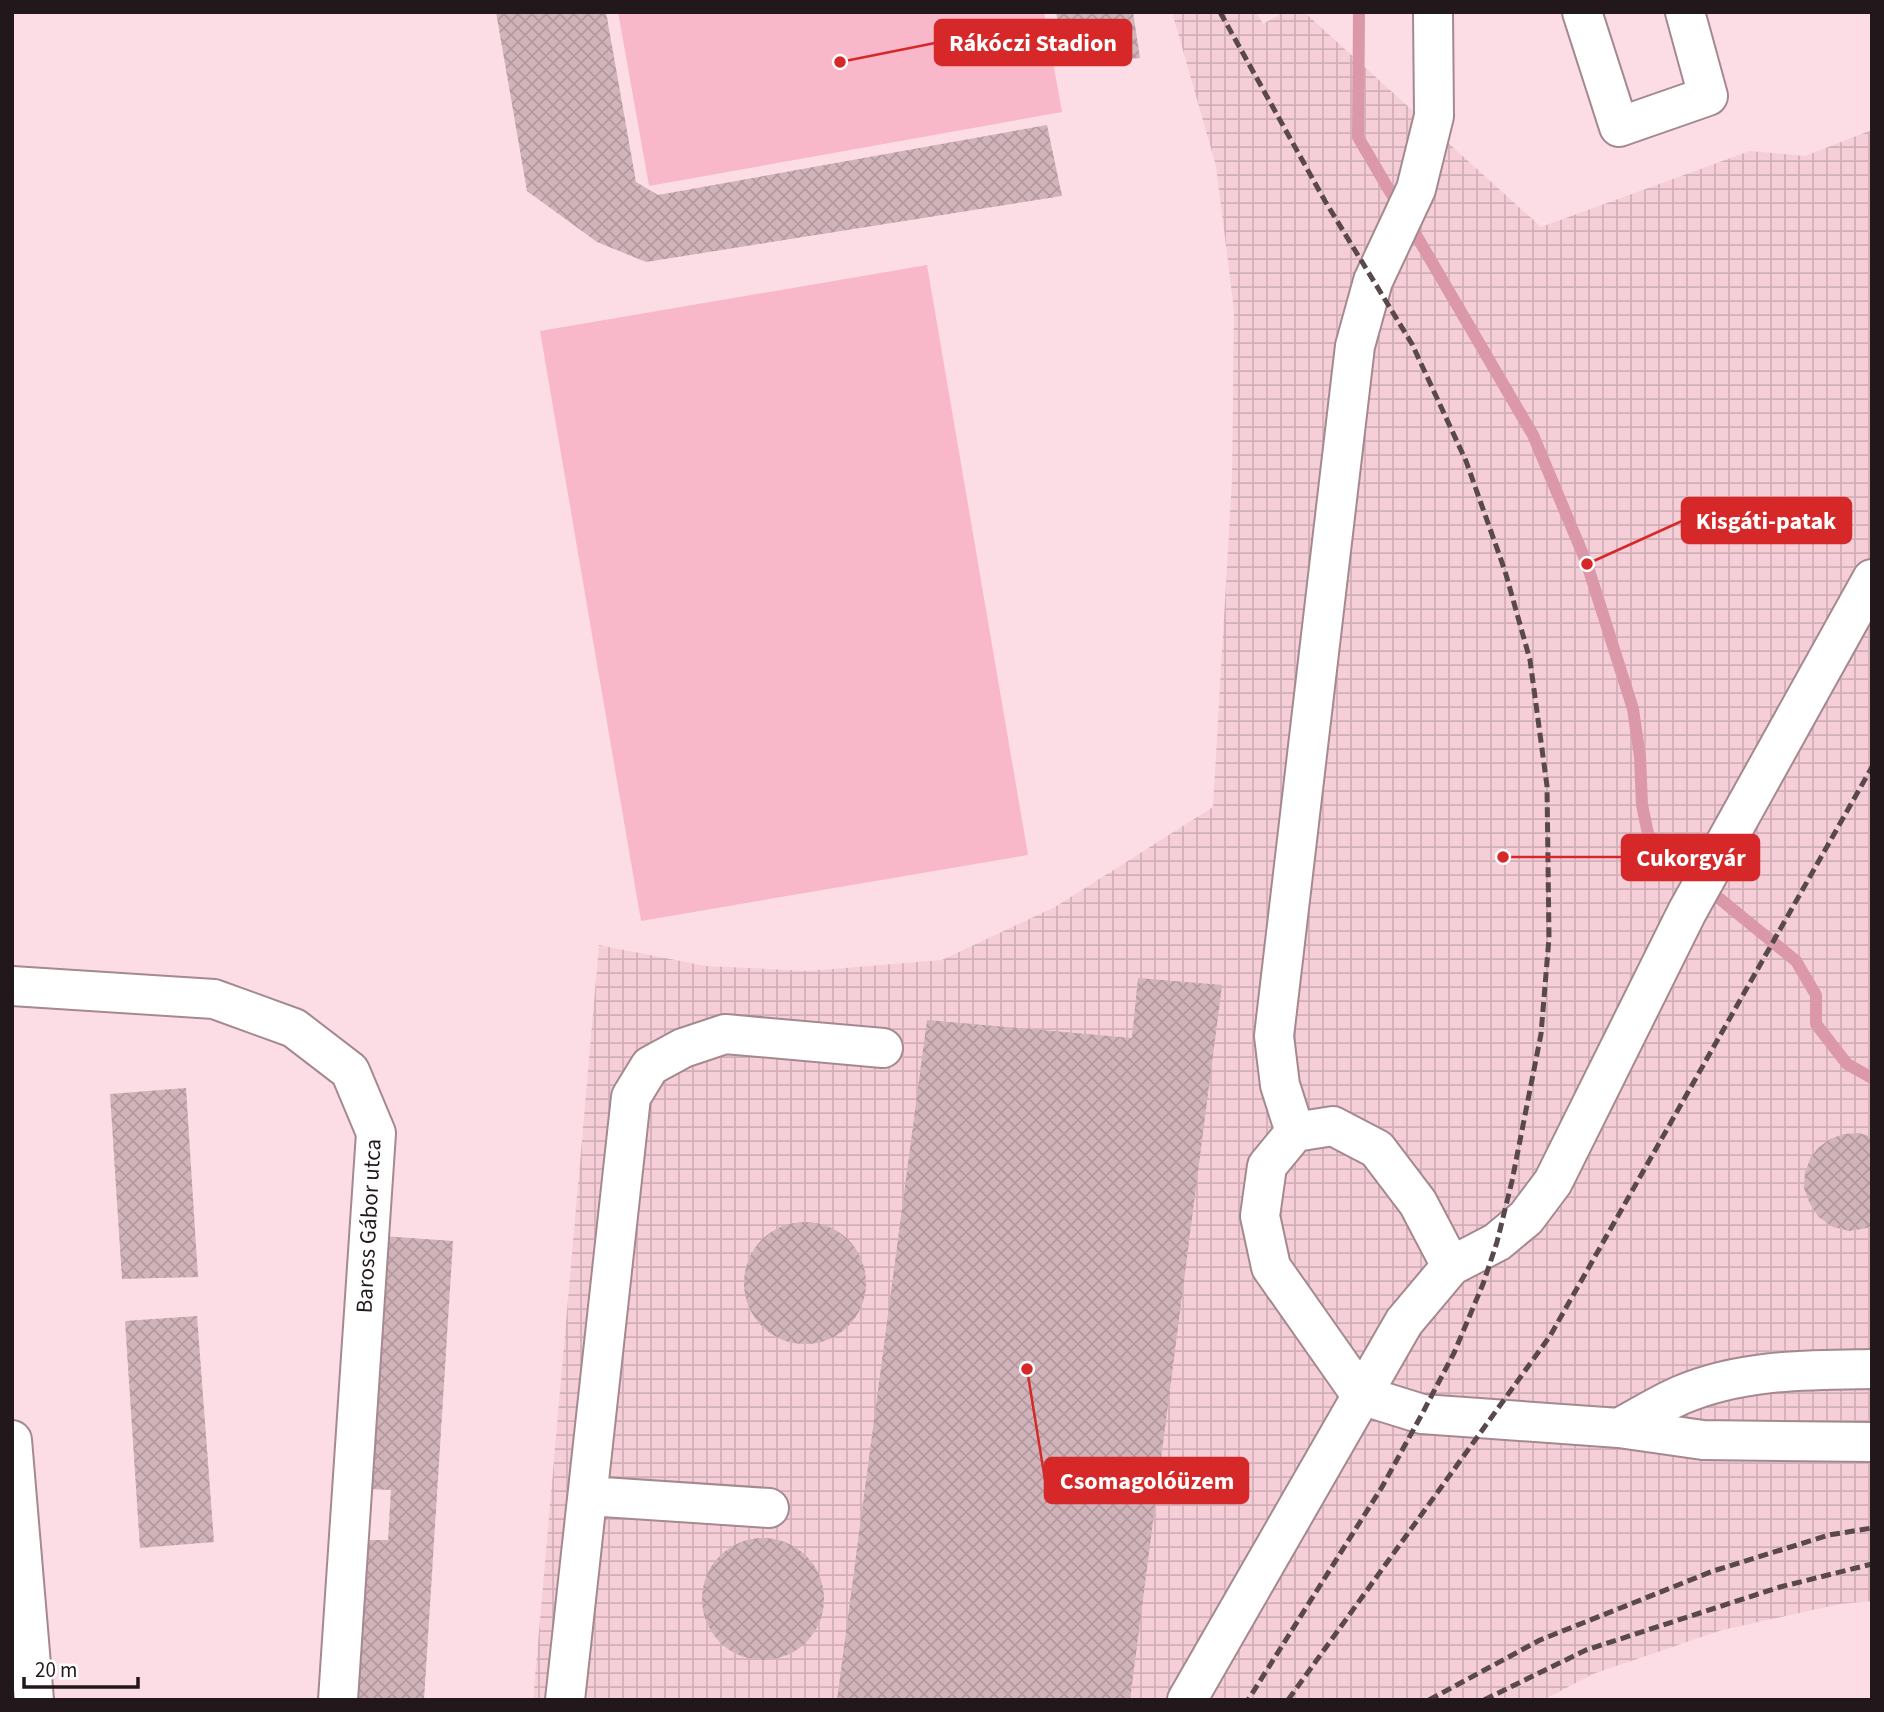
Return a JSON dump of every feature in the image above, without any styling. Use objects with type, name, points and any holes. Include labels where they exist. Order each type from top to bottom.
[{"type":"street","points":[[1295,1132],[1280,1085],[1275,1036],[1355,346],[1373,281],[1416,189],[1434,116],[1433,12]]},
{"type":"street","points":[[1582,12],[1619,127],[1708,96],[1685,12]]},
{"type":"street","points":[[1187,1700],[1404,1322],[1451,1266],[1497,1242],[1526,1218],[1553,1182],[1687,912],[1872,579]]},
{"type":"street","name":"Baross Gábor utca","points":[[12,986],[214,999],[294,1028],[350,1071],[376,1133],[338,1700]]},
{"type":"street","points":[[565,1700],[631,1097],[650,1066],[683,1048],[725,1034],[883,1048]]},
{"type":"street","points":[[1451,1266],[1418,1203],[1377,1149],[1334,1126],[1295,1132],[1267,1166],[1260,1216],[1271,1267],[1361,1395],[1422,1414],[1619,1428],[1703,1440],[1872,1442]]},
{"type":"street","points":[[1619,1428],[1680,1395],[1730,1378],[1779,1371],[1872,1369]]},
{"type":"street","points":[[12,1440],[34,1700]]},
{"type":"street","points":[[588,1496],[769,1508]]},
{"type":"shaded area","points":[[618,12],[1044,12],[1062,112],[649,186]]},
{"type":"shaded area","points":[[1172,12],[1256,12],[1263,24],[1284,12],[1304,12],[1541,227],[1750,151],[1805,156],[1872,130],[1872,1601],[1840,1604],[1722,1630],[1593,1674],[1543,1700],[533,1700],[599,945],[706,966],[808,971],[942,960],[1055,907],[1213,807],[1232,480],[1234,310],[1216,166]]},
{"type":"shaded area","points":[[927,265],[1028,855],[641,921],[540,331]]},
{"type":"building","points":[[496,12],[606,12],[636,182],[658,195],[1047,125],[1062,196],[646,262],[597,242],[527,191]]},
{"type":"building","points":[[1056,12],[1133,12],[1140,58],[1065,64]]},
{"type":"building","points":[[1138,978],[1222,985],[1130,1700],[837,1700],[927,1020],[1132,1038]]},
{"type":"building","points":[[186,1088],[198,1277],[122,1279],[110,1094]]},
{"type":"building","points":[[1859,1133],[1872,1137],[1872,1227],[1850,1231],[1833,1227],[1819,1217],[1804,1188],[1805,1173],[1818,1148],[1830,1139]]},
{"type":"building","points":[[805,1222],[828,1227],[848,1240],[861,1260],[866,1283],[861,1306],[848,1326],[828,1339],[805,1344],[782,1339],[762,1326],[749,1306],[744,1283],[749,1260],[762,1240],[782,1227]]},
{"type":"building","points":[[383,1236],[453,1241],[424,1700],[353,1700],[364,1540],[388,1540],[391,1490],[367,1489]]},
{"type":"building","points":[[197,1316],[214,1542],[140,1548],[125,1321]]},
{"type":"building","points":[[763,1538],[786,1543],[806,1556],[819,1576],[824,1599],[819,1622],[806,1642],[786,1655],[763,1660],[740,1655],[720,1642],[707,1622],[702,1599],[707,1576],[720,1556],[740,1543]]},
{"type":"waterway","points":[[1359,12],[1358,137],[1399,207]]},
{"type":"waterway","points":[[1409,223],[1533,435],[1587,564],[1633,709],[1640,757],[1642,805],[1648,834],[1675,869],[1720,899],[1796,961],[1816,995],[1816,1024],[1847,1064],[1872,1078]]},
{"type":"railway","points":[[1220,12],[1325,201],[1412,344],[1466,461],[1505,571],[1530,660],[1547,786],[1549,938],[1541,1034],[1497,1242],[1483,1284],[1454,1353],[1422,1414],[1382,1487],[1248,1700]]},
{"type":"railway","points":[[1288,1700],[1550,1336],[1872,767]]},
{"type":"railway","points":[[1429,1700],[1540,1640],[1713,1571],[1829,1535],[1872,1528]]},
{"type":"railway","points":[[1484,1700],[1586,1650],[1780,1587],[1872,1564]]},
{"type":"place","name":"Rákóczi Stadion","points":[[840,62]]},
{"type":"place","name":"Kisgáti-patak","points":[[1587,564]]},
{"type":"place","name":"Cukorgyár","points":[[1503,857]]},
{"type":"place","name":"Csomagolóüzem","points":[[1027,1369]]}]
